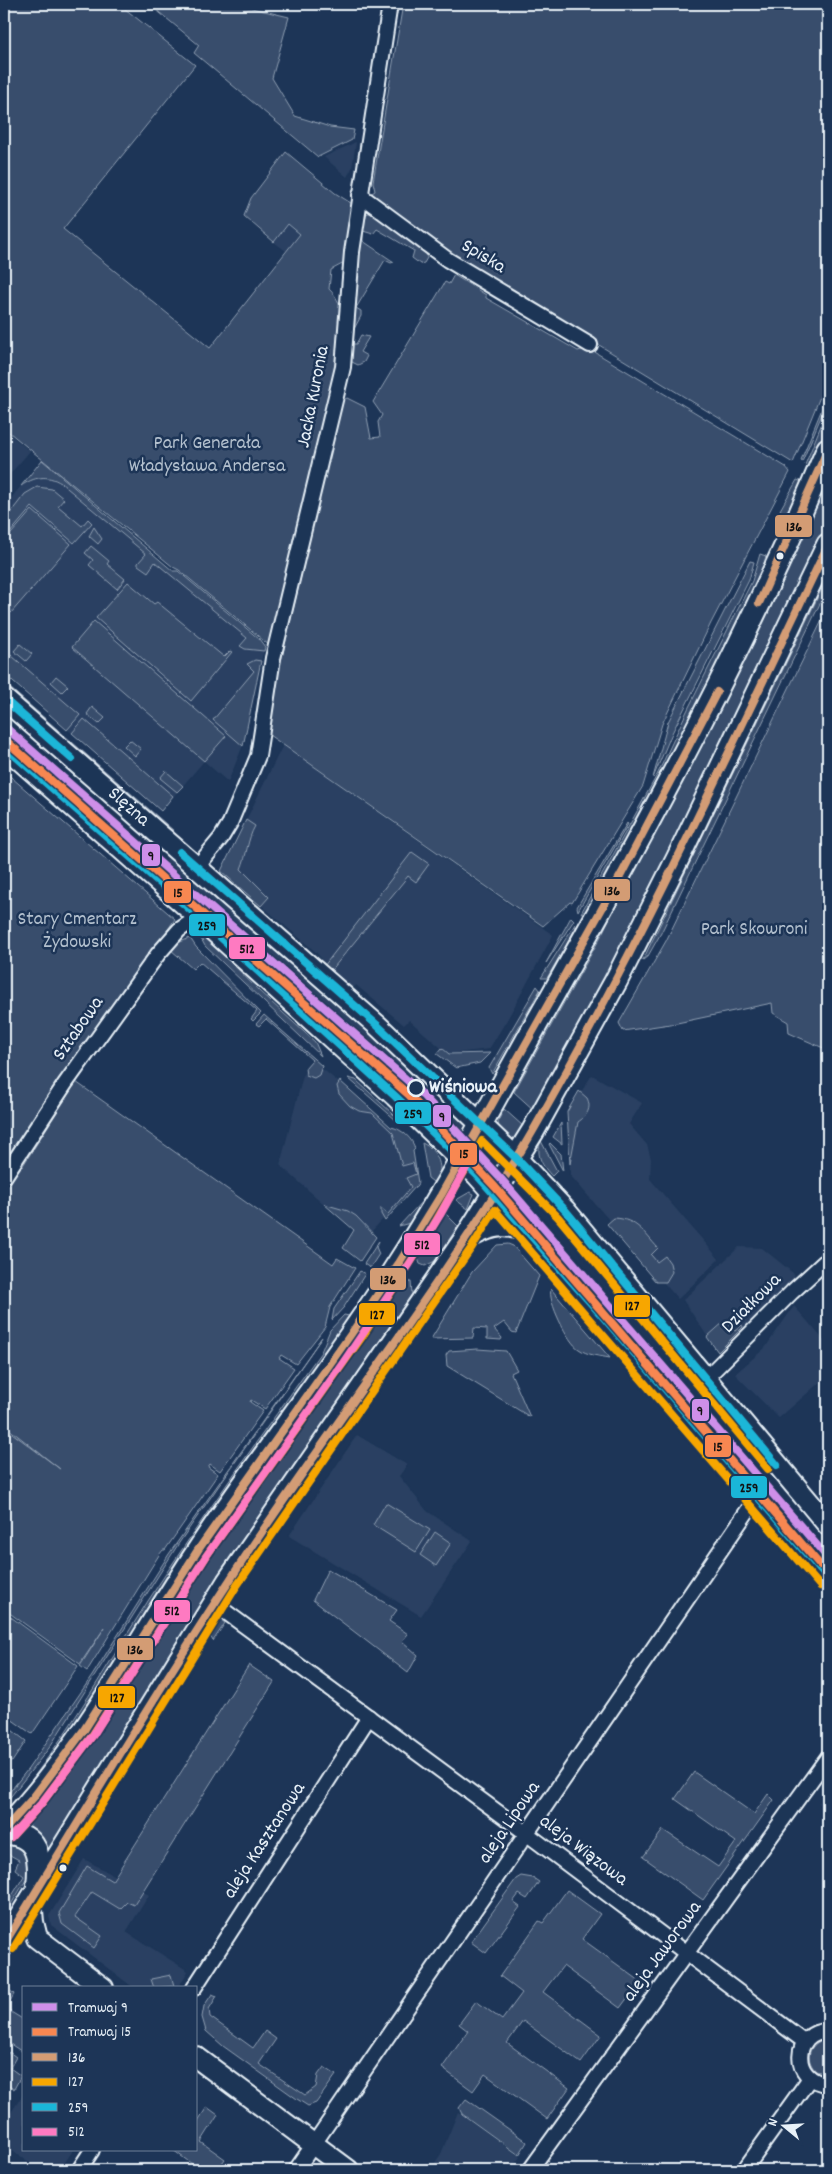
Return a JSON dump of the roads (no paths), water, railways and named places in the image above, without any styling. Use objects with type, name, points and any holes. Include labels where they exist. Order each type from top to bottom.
[{"type":"main road","points":[[101,1986],[37,1938],[33,1922],[34,1893],[40,1871],[38,1854],[34,1845],[15,1834],[4,1831],[45,1785],[80,1737],[198,1551],[374,1303],[435,1205],[682,760],[781,557],[828,448]]},
{"type":"main road","points":[[4,1944],[215,1604],[273,1515],[464,1241],[516,1158],[616,981],[678,858],[828,545]]},
{"type":"main road","name":"Ślężna","points":[[4,699],[377,1025],[516,1158],[565,1210],[828,1525]]},
{"type":"main road","name":"Ślężna","points":[[4,746],[202,921],[370,1073],[461,1159],[494,1193],[605,1319],[828,1579]]},
{"type":"main road","points":[[464,1241],[488,1228],[499,1225],[512,1226],[527,1232]]},
{"type":"main road","points":[[4,1944],[37,1938]]},
{"type":"main road","points":[[198,2058],[348,2170]]},
{"type":"street","name":"Jacka Kuronia","points":[[197,867],[221,838],[230,823],[258,756],[273,658],[322,463],[343,367],[350,268],[390,4]]},
{"type":"street","name":"Spiska","points":[[360,195],[448,260],[590,345]]},
{"type":"street","name":"Sztabowa","points":[[4,1177],[65,1084],[158,954],[184,927],[202,921]]},
{"type":"street","name":"Działkowa","points":[[706,1378],[792,1292],[828,1259]]},
{"type":"street","name":"aleja Lipowa","points":[[296,2170],[756,1497]]},
{"type":"street","name":"aleja Wiązowa","points":[[215,1604],[526,1833],[805,2042]]},
{"type":"street","name":"aleja Kasztanowa","points":[[195,1986],[369,1717]]},
{"type":"street","name":"aleja Jaworowa","points":[[530,2170],[828,1757]]},
{"type":"street","points":[[828,2031],[816,2033],[805,2042],[800,2058],[802,2066],[810,2078],[819,2083],[828,2084]]},
{"type":"street","points":[[744,2170],[810,2078]]},
{"type":"street","points":[[79,2170],[91,2152]]},
{"type":"tram line","name":"9","points":[[4,726],[416,1088],[502,1180],[828,1558]]},
{"type":"tram line","name":"15","points":[[4,739],[409,1095],[495,1187],[820,1565]]},
{"type":"place","name":"Wiśniowa","points":[[416,1088]]},
{"type":"park label","name":"Park Generała Władysława Andersa","points":[[207,456]]},
{"type":"park label","name":"Park Skowroni","points":[[754,930]]},
{"type":"park label","name":"Stary Cmentarz Żydowski","points":[[77,932]]}]
